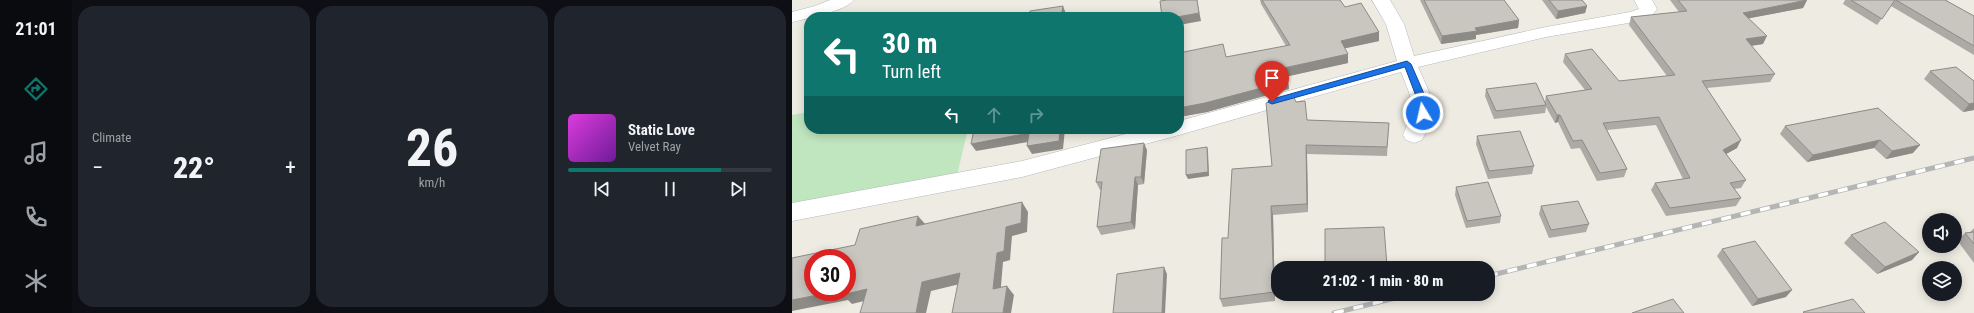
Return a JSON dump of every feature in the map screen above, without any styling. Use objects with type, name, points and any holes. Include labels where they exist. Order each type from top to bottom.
[{"type":"street","points":[[813,12],[845,0]]},
{"type":"street","points":[[1381,0],[1395,24],[1407,64],[1421,96],[1423,113],[1414,135]]},
{"type":"street","points":[[1184,127],[1407,64],[1546,32],[1634,17],[1645,13],[1648,9],[1643,0]]},
{"type":"street","points":[[792,17],[804,14]]},
{"type":"street","points":[[792,212],[823,204],[1022,169],[1155,134]]},
{"type":"green space","points":[[804,113],[804,134],[967,134],[957,175],[792,207],[792,115]]},
{"type":"building","points":[[1197,0],[1199,13],[1184,16],[1184,12],[1161,12],[1160,1]]},
{"type":"building","points":[[1262,0],[1340,0],[1345,7],[1361,3],[1379,32],[1341,41],[1348,54],[1284,68],[1288,81],[1184,107],[1184,52],[1223,44],[1226,57],[1290,45]]},
{"type":"building","points":[[1424,0],[1504,0],[1519,20],[1475,28],[1477,31],[1442,36]]},
{"type":"building","points":[[1549,0],[1582,0],[1587,6],[1558,11]]},
{"type":"building","points":[[1678,0],[1807,0],[1743,13],[1767,36],[1746,39],[1775,74],[1702,81],[1741,140],[1723,150],[1746,180],[1730,183],[1741,198],[1670,208],[1655,183],[1690,178],[1659,117],[1603,123],[1627,169],[1600,173],[1582,140],[1573,141],[1560,115],[1557,115],[1546,96],[1592,89],[1565,54],[1592,49],[1619,81],[1675,75],[1631,17],[1687,11]]},
{"type":"building","points":[[1851,0],[1895,0],[1882,19]]},
{"type":"building","points":[[1896,0],[1945,0],[1974,16],[1974,46]]},
{"type":"building","points":[[1063,6],[1062,12],[1030,11]]},
{"type":"building","points":[[1956,67],[1974,81],[1974,103],[1969,104],[1930,71]]},
{"type":"building","points":[[1536,83],[1546,105],[1496,111],[1486,89]]},
{"type":"building","points":[[1293,95],[1296,102],[1305,101],[1307,120],[1389,123],[1387,147],[1306,145],[1307,204],[1271,206],[1273,261],[1271,261],[1271,292],[1220,299],[1222,238],[1228,238],[1232,169],[1272,166],[1266,103]]},
{"type":"building","points":[[1878,108],[1920,145],[1892,151],[1880,140],[1813,155],[1785,126]]},
{"type":"building","points":[[1520,131],[1534,166],[1489,171],[1477,136]]},
{"type":"building","points":[[973,134],[1024,134],[971,144]]},
{"type":"building","points":[[1029,134],[1060,134],[1059,141],[1027,146]]},
{"type":"building","points":[[1144,143],[1141,177],[1135,177],[1131,222],[1097,227],[1102,182],[1096,182],[1101,149]]},
{"type":"building","points":[[1207,147],[1208,172],[1186,175],[1186,150]]},
{"type":"building","points":[[1488,182],[1501,216],[1467,221],[1456,187]]},
{"type":"building","points":[[1578,201],[1589,224],[1551,230],[1541,206]]},
{"type":"building","points":[[1022,202],[1021,223],[1006,227],[1004,251],[997,253],[993,289],[1007,286],[1003,313],[952,313],[960,273],[922,282],[916,313],[860,313],[867,289],[856,292],[856,249],[836,249],[855,245],[860,229],[918,216],[916,226]]},
{"type":"building","points":[[1885,222],[1919,252],[1885,267],[1851,235]]},
{"type":"building","points":[[1384,227],[1387,261],[1325,261],[1325,229]]},
{"type":"building","points":[[1974,232],[1974,244],[1965,233]]},
{"type":"building","points":[[1755,241],[1792,290],[1758,299],[1722,249]]},
{"type":"building","points":[[804,256],[804,298],[792,300],[792,258]]},
{"type":"building","points":[[1164,267],[1162,313],[1113,313],[1117,274]]},
{"type":"building","points":[[1673,299],[1684,313],[1632,313]]},
{"type":"building","points":[[1853,299],[1865,313],[1803,312]]},
{"type":"railway","points":[[1495,274],[1974,158]]},
{"type":"railway","points":[[1334,313],[1383,301]]},
{"type":"route","points":[[1272,102],[1407,64],[1421,96],[1423,113]]}]
